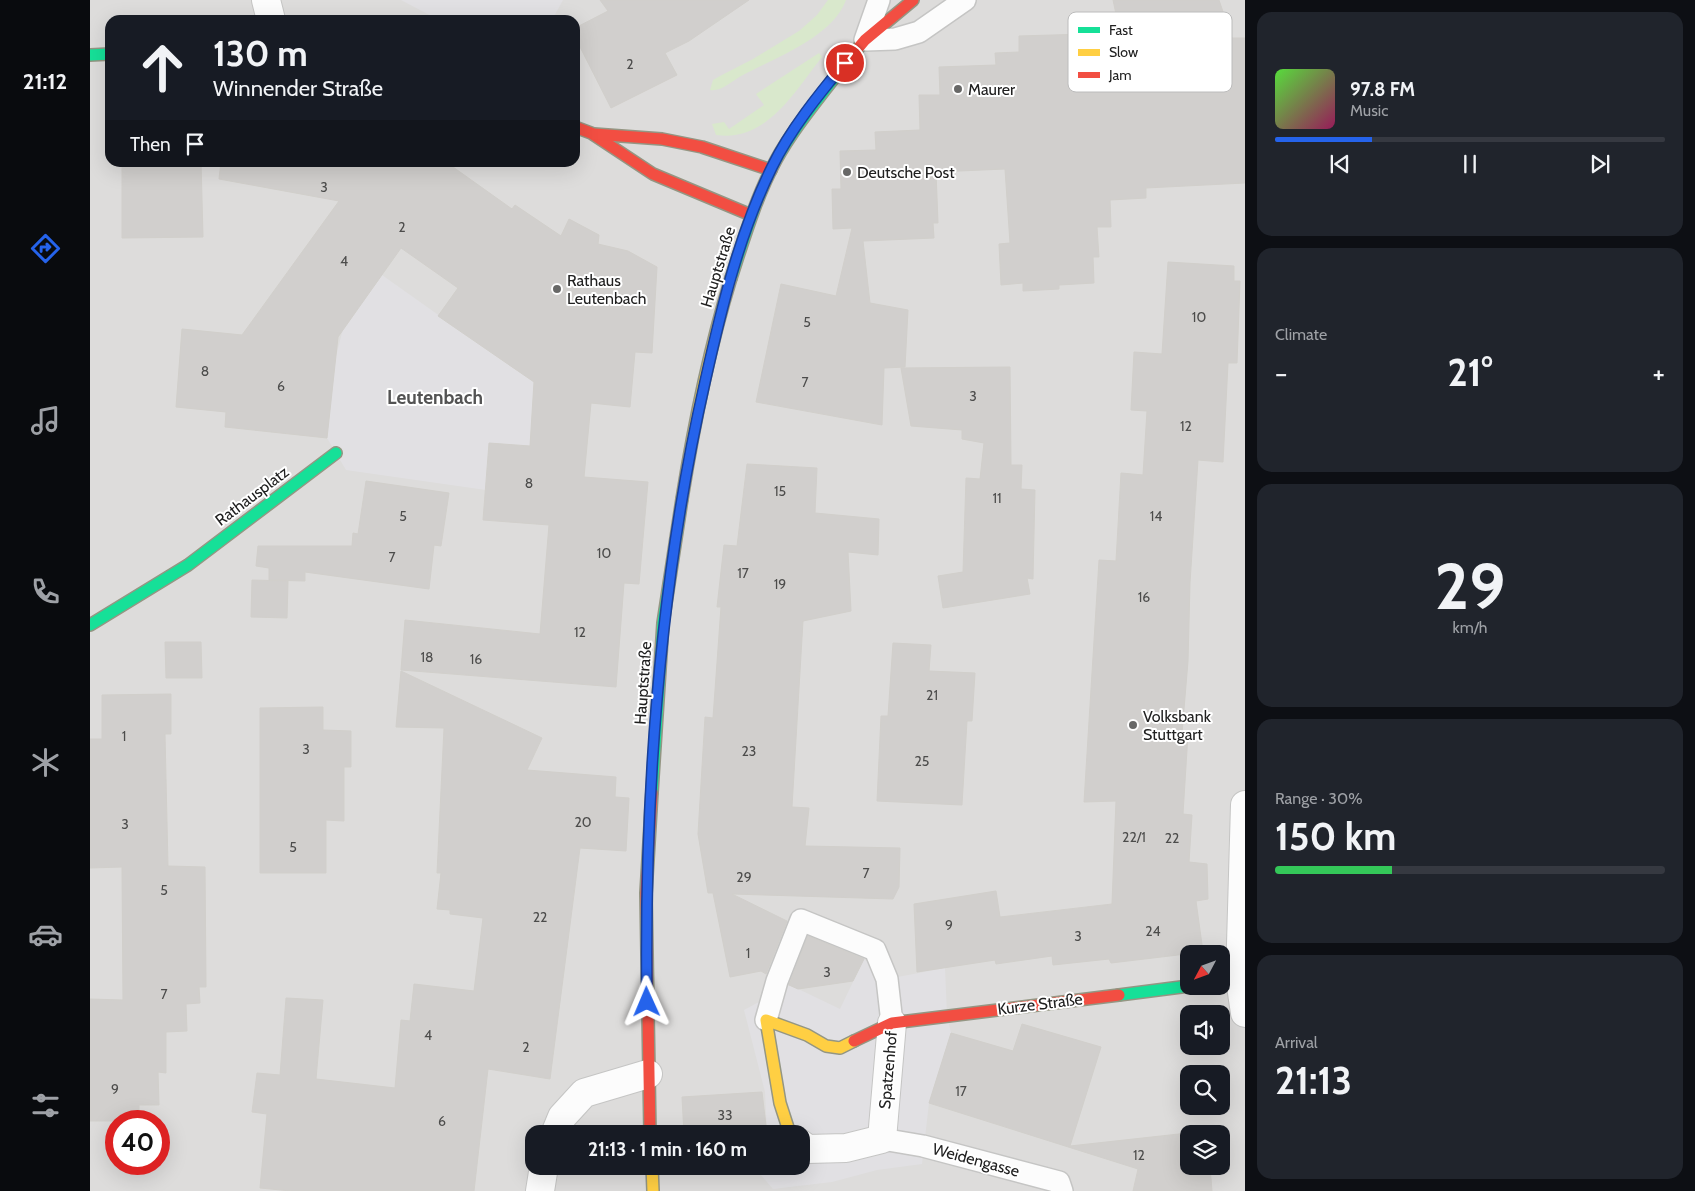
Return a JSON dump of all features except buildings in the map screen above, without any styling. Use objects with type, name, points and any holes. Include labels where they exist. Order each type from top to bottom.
[{"type":"street","points":[[266,0],[270,15]]},
{"type":"street","name":"Hauptstraße","points":[[650,1125],[646,893],[663,623],[691,442],[718,321],[751,215],[770,170],[798,125],[838,71],[865,40],[913,0]]},
{"type":"street","points":[[90,55],[105,54]]},
{"type":"street","points":[[580,129],[591,133],[653,174],[751,215]]},
{"type":"street","points":[[591,133],[662,139],[702,147],[770,170]]},
{"type":"street","name":"Rathausplatz","points":[[90,625],[188,565],[336,454]]},
{"type":"street","points":[[1245,806],[1231,981],[1245,1013]]},
{"type":"street","name":"Kurze Straße","points":[[892,1022],[1180,987]]},
{"type":"street","points":[[766,1020],[780,1103],[787,1125]]},
{"type":"street","name":"Spatzenhof","points":[[766,1020],[807,1035],[826,1046],[840,1048],[892,1022]]},
{"type":"street","name":"Spatzenhof","points":[[882,1139],[892,1022]]},
{"type":"street","points":[[559,1125],[562,1117],[584,1093],[648,1074]]},
{"type":"street","points":[[810,1149],[846,1148],[882,1139]]},
{"type":"street","points":[[540,1191],[543,1175]]},
{"type":"street","points":[[652,1175],[653,1191]]},
{"type":"lane","points":[[878,0],[865,40],[895,39],[919,32],[965,0]]},
{"type":"lane","points":[[766,1020],[776,982],[801,920],[876,950],[887,979],[892,1022]]},
{"type":"lane","name":"Weidengasse","points":[[882,1139],[923,1146],[1059,1182],[1062,1191]]},
{"type":"shaded area","points":[[90,0],[1245,0],[1245,1191],[90,1191]]},
{"type":"shaded area","points":[[401,0],[563,0],[555,15],[430,15]]},
{"type":"shaded area","points":[[382,275],[513,368],[535,370],[530,446],[489,443],[486,490],[346,470],[327,438],[335,360],[343,329]]},
{"type":"shaded area","points":[[864,959],[887,979],[945,968],[947,1015],[951,1033],[929,1103],[922,1164],[877,1170],[832,1182],[773,1189],[761,1175],[810,1175],[810,1125],[767,1125],[765,1092],[744,1010],[790,985],[840,1009]]},
{"type":"green space","points":[[828,0],[846,0],[839,13],[815,36],[801,46],[741,76],[722,88],[710,90],[713,80],[753,59],[799,31],[817,15]]},
{"type":"green space","points":[[819,53],[822,57],[778,112],[750,131],[734,135],[716,135],[712,124],[724,122],[729,129],[764,105],[756,94]]},
{"type":"traffic: fast","points":[[90,55],[105,54]]},
{"type":"traffic: fast","points":[[731,278],[756,203],[776,160],[799,124],[843,66]]},
{"type":"traffic: fast","points":[[90,625],[188,565],[336,453]]},
{"type":"traffic: fast","points":[[652,792],[663,623],[682,499]]},
{"type":"traffic: fast","points":[[1119,995],[1180,987]]},
{"type":"traffic: slow","points":[[682,499],[703,387],[731,278]]},
{"type":"traffic: slow","points":[[787,1125],[780,1103],[766,1020],[807,1035],[826,1046],[840,1048],[854,1041]]},
{"type":"traffic: slow","points":[[652,1175],[653,1191]]},
{"type":"traffic: jam","points":[[843,66],[865,40],[913,0]]},
{"type":"traffic: jam","points":[[580,129],[591,133],[653,174],[751,215]]},
{"type":"traffic: jam","points":[[594,134],[662,139],[702,147],[771,170]]},
{"type":"traffic: jam","points":[[650,1125],[646,893],[652,792]]},
{"type":"traffic: jam","points":[[854,1041],[892,1023],[1119,995]]},
{"type":"place","name":"Maurer","points":[[958,89]]},
{"type":"place","name":"Deutsche Post","points":[[847,172]]},
{"type":"place","name":"Rathaus Leutenbach","points":[[557,289]]},
{"type":"place","name":"Volksbank Stuttgart","points":[[1133,725]]},
{"type":"district","name":"Leutenbach","points":[[435,397]]},
{"type":"route","points":[[647,1002],[646,893],[663,623],[691,442],[718,321],[751,215],[776,160],[798,125],[845,63]]}]
